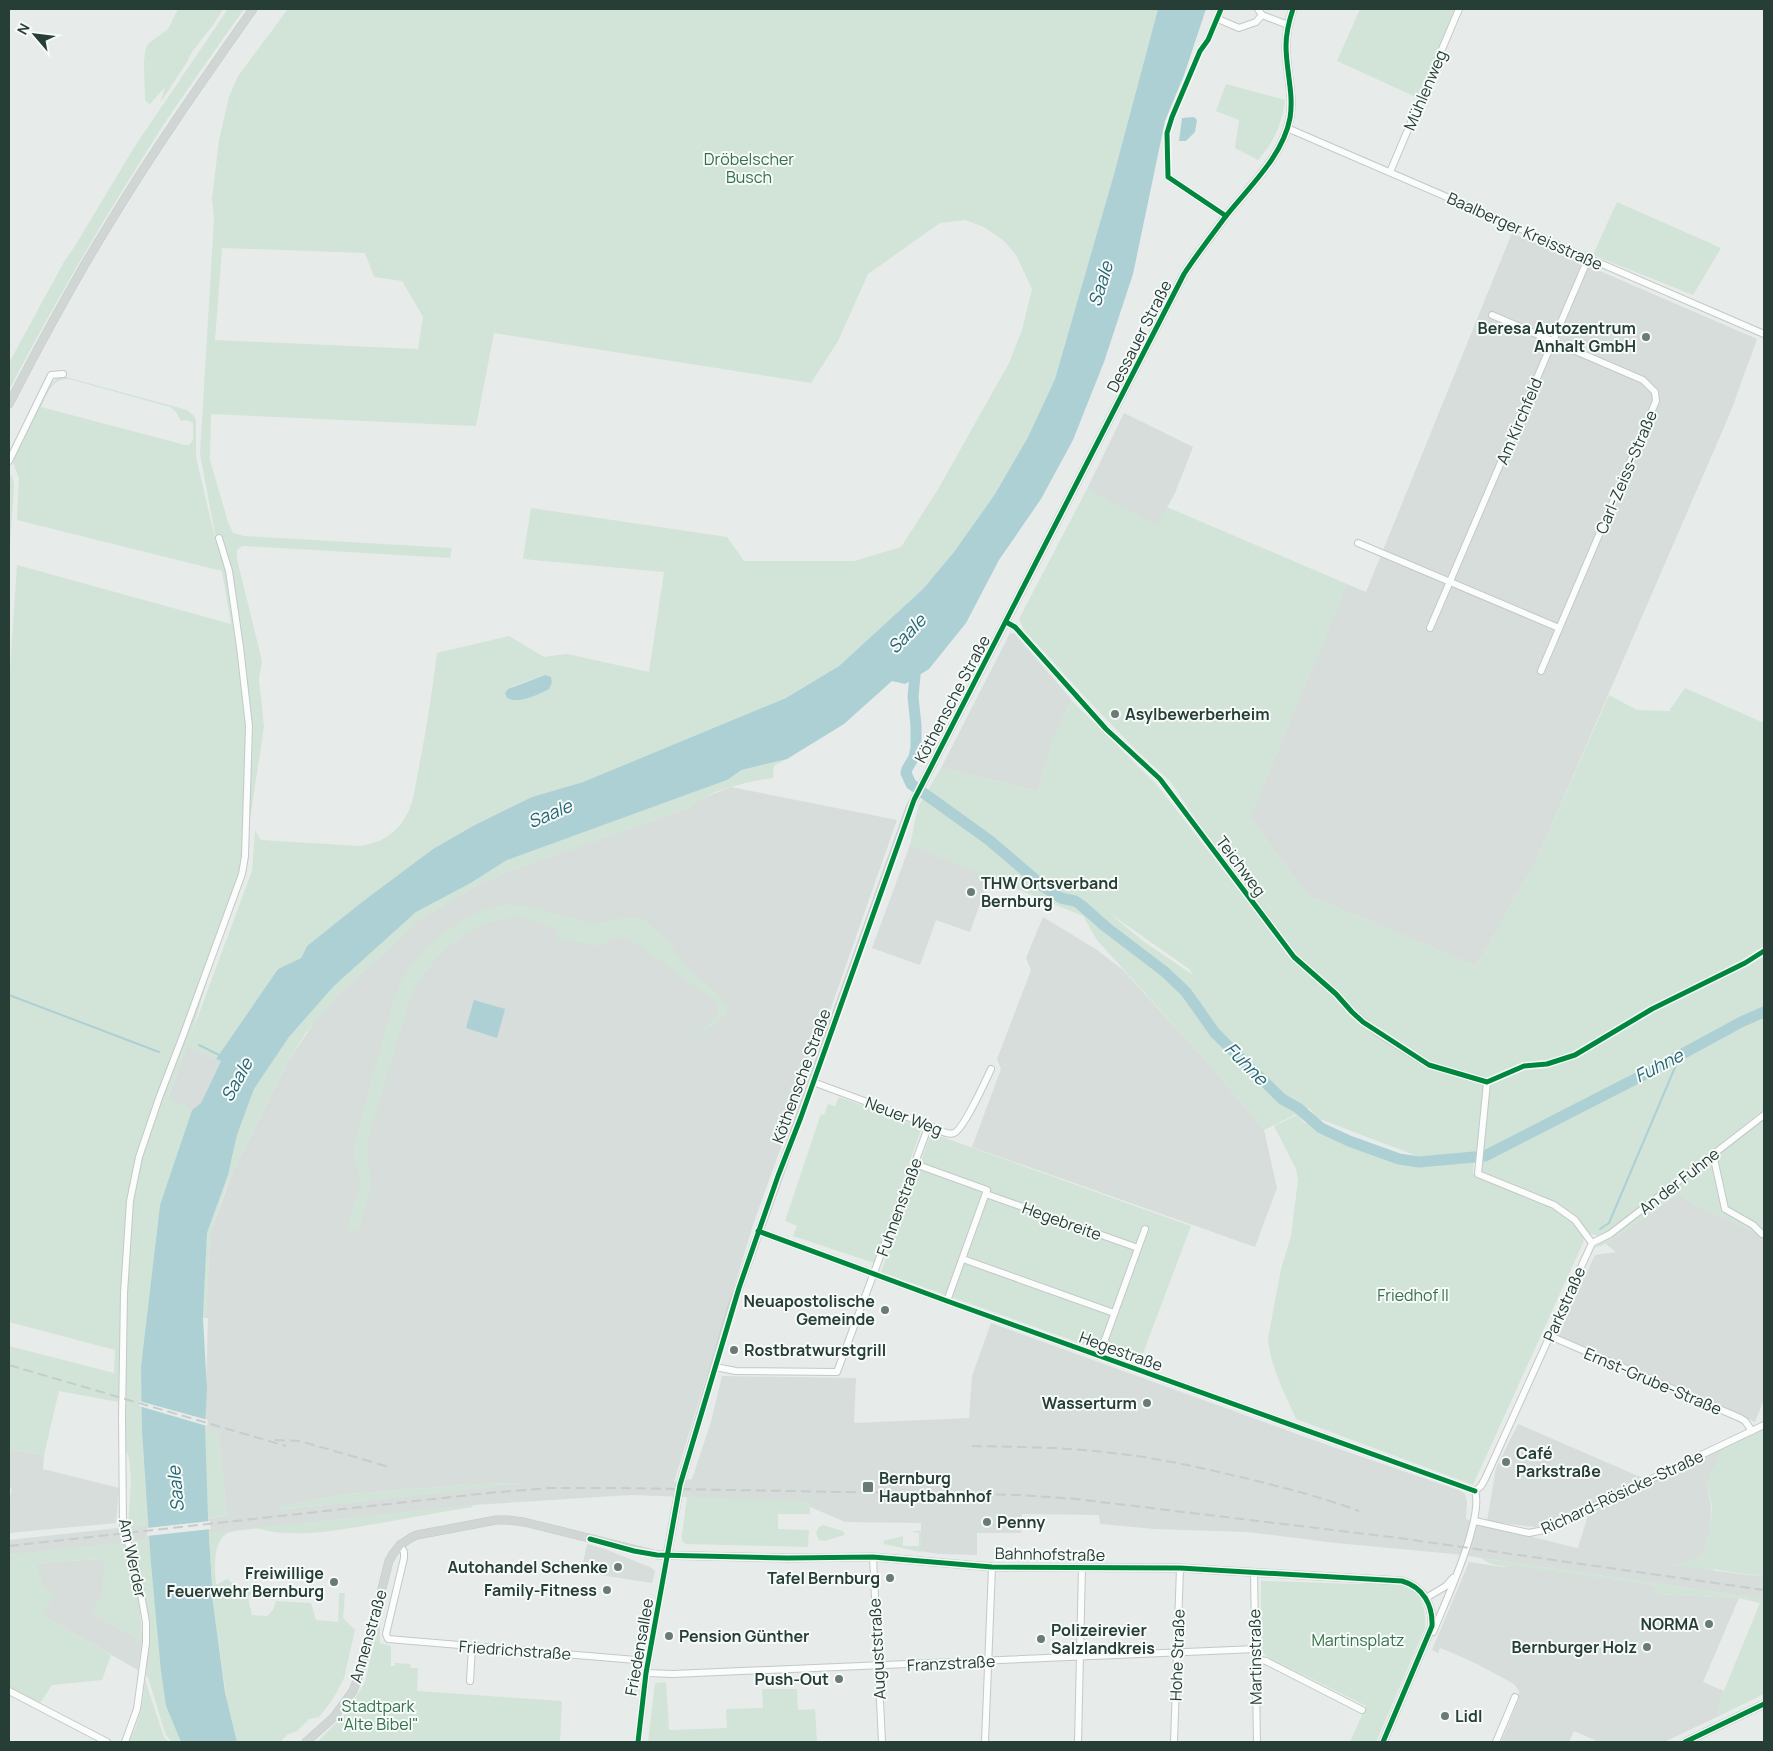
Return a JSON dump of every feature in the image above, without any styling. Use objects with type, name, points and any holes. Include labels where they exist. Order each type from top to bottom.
[{"type":"main road","points":[[9,404],[73,285],[108,225],[171,128],[253,9]]},
{"type":"main road","name":"Dessauer Straße","points":[[1006,622],[1184,274],[1226,216],[1272,158],[1287,128],[1291,104],[1286,44],[1288,25],[1293,9]]},
{"type":"main road","name":"Köthensche Straße","points":[[667,1556],[680,1489],[734,1303],[758,1231],[914,800],[1006,622]]},
{"type":"main road","points":[[400,1545],[417,1535],[488,1521],[508,1520],[590,1538],[648,1554],[667,1556]]},
{"type":"main road","name":"Annenstraße","points":[[306,1742],[334,1718],[353,1691],[362,1667],[390,1561],[400,1545]]},
{"type":"main road","name":"Bahnhofstraße","points":[[667,1556],[873,1557],[992,1567],[1180,1568],[1398,1580],[1413,1585],[1426,1598]]},
{"type":"main road","points":[[1383,1742],[1432,1626],[1431,1610],[1426,1598]]},
{"type":"main road","points":[[1685,1742],[1764,1704]]},
{"type":"street","points":[[1208,40],[1222,9]]},
{"type":"street","points":[[1258,9],[1262,15],[1288,25]]},
{"type":"street","name":"Mühlenweg","points":[[1390,172],[1459,9]]},
{"type":"street","points":[[1218,19],[1239,28],[1256,22],[1262,15]]},
{"type":"street","name":"Baalberger Kreisstraße","points":[[1287,128],[1764,334]]},
{"type":"street","points":[[1168,177],[1226,216]]},
{"type":"street","name":"Am Kirchfeld","points":[[1430,628],[1588,259]]},
{"type":"street","name":"Carl-Zeiss-Straße","points":[[1492,315],[1643,380],[1655,392],[1656,401],[1541,670]]},
{"type":"street","points":[[9,461],[51,375],[63,374]]},
{"type":"street","name":"Am Werder","points":[[125,1742],[134,1721],[140,1693],[146,1643],[146,1622],[136,1568],[123,1528],[124,1293],[130,1201],[139,1157],[242,874],[245,856],[249,726],[229,571],[218,538]]},
{"type":"street","points":[[1358,543],[1559,628]]},
{"type":"street","name":"Teichweg","points":[[1006,622],[1015,627],[1116,739],[1160,779],[1294,957],[1336,994],[1352,1012],[1378,1033],[1429,1065],[1487,1082],[1478,1174],[1554,1206],[1575,1220],[1592,1242]]},
{"type":"street","name":"Neuer Weg","points":[[813,1082],[948,1133],[956,1132],[977,1098],[990,1069]]},
{"type":"street","name":"An der Fuhne","points":[[1592,1242],[1610,1234],[1764,1115]]},
{"type":"street","name":"Fuhnenstraße","points":[[715,1367],[736,1371],[837,1372],[871,1281],[875,1275],[929,1125]]},
{"type":"street","points":[[1713,1154],[1725,1209],[1753,1225],[1762,1234]]},
{"type":"street","name":"Hegebreite","points":[[914,1164],[987,1190],[986,1194],[1138,1248]]},
{"type":"street","points":[[947,1301],[986,1194]]},
{"type":"street","points":[[1099,1356],[1145,1229]]},
{"type":"street","name":"Hegestraße","points":[[758,1231],[1475,1491]]},
{"type":"street","name":"Parkstraße","points":[[1475,1491],[1482,1486],[1486,1478],[1592,1242]]},
{"type":"street","points":[[962,1259],[1114,1313]]},
{"type":"street","name":"Ernst-Grube-Straße","points":[[1550,1336],[1740,1418],[1745,1421],[1752,1431]]},
{"type":"street","name":"Richard-Rösicke-Straße","points":[[1475,1521],[1529,1533],[1549,1529],[1764,1425]]},
{"type":"street","points":[[1414,1670],[1417,1670],[1453,1585],[1475,1521],[1478,1505],[1475,1491]]},
{"type":"street","name":"Annenstraße","points":[[386,1634],[404,1558],[404,1552],[400,1545]]},
{"type":"street","name":"Friedensallee","points":[[638,1742],[646,1673],[667,1556]]},
{"type":"street","name":"Auguststraße","points":[[873,1557],[882,1742]]},
{"type":"street","points":[[985,1742],[992,1567]]},
{"type":"street","points":[[1078,1742],[1082,1567]]},
{"type":"street","name":"Hohe Straße","points":[[1174,1742],[1180,1568]]},
{"type":"street","name":"Martinstraße","points":[[1254,1573],[1257,1742]]},
{"type":"street","points":[[1426,1598],[1446,1586],[1456,1575]]},
{"type":"street","name":"Friedrichstraße","points":[[386,1634],[390,1640],[648,1662]]},
{"type":"street","points":[[470,1682],[472,1647]]},
{"type":"street","name":"Franzstraße","points":[[646,1673],[673,1674],[988,1662],[1256,1649]]},
{"type":"street","points":[[1256,1659],[1266,1661],[1362,1710]]},
{"type":"street","points":[[9,1691],[107,1742]]},
{"type":"street","points":[[1496,1742],[1515,1697]]},
{"type":"shaded area","points":[[1512,233],[1757,339],[1731,411],[1537,859],[1476,966],[1308,895],[1250,817],[1347,584],[1366,592]]},
{"type":"shaded area","points":[[1124,413],[1193,447],[1175,493],[1157,526],[1087,489]]},
{"type":"shaded area","points":[[1010,633],[1015,634],[1072,700],[1052,741],[1038,791],[941,768]]},
{"type":"shaded area","points":[[731,787],[897,820],[754,1222],[674,1482],[692,1479],[711,1422],[722,1376],[856,1378],[854,1423],[969,1418],[972,1376],[991,1323],[1333,1447],[1461,1491],[1465,1494],[1467,1502],[1466,1519],[1589,1551],[1578,1548],[1589,1512],[1723,1448],[1707,1483],[1711,1506],[1710,1531],[1704,1552],[1696,1559],[1673,1565],[1764,1577],[1764,1599],[1454,1554],[1336,1543],[1247,1532],[1154,1529],[1100,1524],[1099,1515],[1022,1514],[1021,1533],[977,1533],[977,1555],[938,1554],[921,1551],[921,1523],[845,1522],[808,1506],[631,1495],[473,1505],[9,1555],[9,1540],[227,1516],[218,1431],[205,1427],[208,1318],[206,1318],[210,1234],[233,1171],[288,1061],[318,1017],[333,1000],[420,919],[478,885],[506,872],[689,808],[696,801]],"holes":[[[527,1483],[279,1510],[281,1506],[348,1494],[480,1484]]]},
{"type":"shaded area","points":[[910,845],[990,875],[970,932],[936,920],[920,965],[872,948]]},
{"type":"shaded area","points":[[1043,917],[1097,950],[1123,970],[1207,1062],[1264,1130],[1277,1188],[1255,1247],[972,1147],[1001,1069],[997,1059],[1031,970],[1026,958]]},
{"type":"shaded area","points":[[187,1046],[221,1061],[201,1103],[192,1110],[168,1098]]},
{"type":"shaded area","points":[[1679,1194],[1695,1205],[1751,1230],[1753,1225],[1764,1230],[1764,1400],[1755,1422],[1558,1335],[1595,1255],[1616,1252],[1606,1244]]},
{"type":"shaded area","points":[[1518,1424],[1645,1479],[1546,1525],[1535,1527],[1487,1521],[1496,1468]]},
{"type":"shaded area","points":[[9,1450],[44,1455],[43,1469],[119,1488],[116,1523],[9,1533],[9,1501],[12,1489],[9,1488]]},
{"type":"shaded area","points":[[587,1544],[650,1567],[655,1571],[652,1583],[581,1572]]},
{"type":"shaded area","points":[[105,1559],[103,1589],[92,1614],[142,1640],[138,1670],[43,1616],[44,1588],[35,1563]]},
{"type":"shaded area","points":[[1469,1562],[1503,1567],[1514,1565],[1655,1585],[1655,1594],[1739,1598],[1703,1682],[1724,1691],[1718,1705],[1719,1716],[1664,1742],[1599,1742],[1574,1731],[1569,1742],[1501,1742],[1519,1699],[1519,1691],[1514,1684],[1448,1651],[1440,1648],[1438,1653],[1432,1650]]},
{"type":"green space","points":[[178,9],[223,9],[192,52],[160,103],[165,87],[149,104],[145,100],[145,52],[148,44],[168,29]]},
{"type":"green space","points":[[228,9],[244,9],[164,124],[123,189],[64,289],[9,390],[9,363],[65,260],[135,146]]},
{"type":"green space","name":"Dröbelscher Busch","points":[[288,9],[1158,9],[1114,174],[1055,379],[1028,437],[995,494],[954,552],[923,589],[839,666],[786,698],[583,782],[532,797],[433,849],[307,946],[301,958],[278,969],[216,1059],[187,1046],[168,1097],[192,1110],[160,1205],[141,1366],[149,1525],[128,1527],[131,1482],[129,1458],[126,1451],[124,1403],[59,1391],[44,1455],[9,1450],[9,1346],[114,1373],[115,1350],[9,1322],[9,684],[17,565],[231,624],[222,571],[17,520],[19,478],[12,460],[49,387],[58,378],[66,377],[187,410],[194,416],[196,421],[196,457],[219,555],[200,454],[214,219],[212,199],[219,140],[229,97],[238,76]],"holes":[[[965,220],[984,227],[1004,241],[1016,255],[1032,289],[1022,330],[1009,363],[937,491],[901,547],[854,561],[744,561],[727,537],[531,508],[523,559],[664,572],[649,672],[567,654],[544,657],[509,636],[437,653],[414,794],[409,811],[402,822],[386,837],[373,843],[359,846],[262,840],[255,830],[252,871],[191,1035],[244,859],[264,727],[259,679],[262,661],[237,559],[237,551],[244,546],[450,558],[452,548],[244,536],[233,533],[210,460],[211,414],[476,426],[494,333],[811,383],[838,341],[868,274],[940,223]],[[222,248],[365,253],[374,277],[402,281],[423,317],[418,349],[215,340]],[[63,379],[69,379],[170,407],[176,412],[181,421],[187,420],[193,423],[193,440],[189,445],[185,445],[41,407],[54,384]],[[545,675],[551,678],[552,682],[524,698],[512,700],[507,698],[513,686]]]},
{"type":"green space","points":[[1360,9],[1457,9],[1418,98],[1337,61]]},
{"type":"green space","points":[[1226,84],[1285,100],[1282,117],[1276,132],[1269,146],[1258,160],[1235,148],[1239,120],[1216,111]]},
{"type":"green space","points":[[1617,202],[1721,248],[1693,295],[1593,255]]},
{"type":"green space","points":[[9,474],[12,476],[14,484],[9,564]]},
{"type":"green space","name":"Friedhof II","points":[[1087,489],[1157,525],[1167,507],[1347,584],[1250,817],[1308,895],[1476,966],[1537,859],[1609,695],[1637,710],[1669,711],[1685,688],[1764,723],[1764,1013],[1750,1020],[1764,1015],[1764,1109],[1601,1237],[1589,1233],[1553,1201],[1482,1173],[1482,1160],[1474,1159],[1473,1174],[1554,1207],[1569,1219],[1584,1237],[1583,1243],[1473,1485],[1296,1419],[1275,1369],[1268,1338],[1281,1269],[1291,1236],[1298,1180],[1296,1169],[1274,1126],[1297,1115],[1305,1123],[1423,1161],[1447,1159],[1425,1159],[1317,1118],[1309,1108],[1264,1130],[1207,1062],[1097,940],[1083,916],[910,845],[918,807],[941,768],[1038,791],[1052,740],[1072,701],[1157,785],[1226,874],[1227,866],[1170,781],[1134,748],[1085,697],[1024,630],[1019,619]],"holes":[[[1108,912],[1189,969],[1193,975],[1143,941]],[[1730,1031],[1679,1060],[1494,1154],[1494,1153]]]},
{"type":"green space","points":[[787,759],[774,766],[773,778],[740,784],[717,792],[689,808],[506,872],[478,885],[420,919],[333,1000],[305,1034],[288,1061],[225,1190],[210,1234],[206,1318],[203,1318],[207,1233],[228,1175],[237,1135],[254,1089],[289,1037],[334,986],[416,912],[469,884],[507,860],[727,780],[743,770]]},
{"type":"green space","points":[[510,904],[542,909],[593,924],[628,917],[640,918],[670,943],[685,967],[717,993],[727,1006],[725,1015],[690,1041],[717,1015],[716,1002],[628,938],[619,937],[599,946],[555,938],[558,929],[518,917],[491,922],[464,935],[438,957],[418,982],[408,1006],[367,1143],[371,1188],[358,1232],[349,1229],[348,1223],[361,1182],[354,1156],[354,1145],[391,1009],[401,981],[414,961],[425,949],[451,928],[480,912]]},
{"type":"green space","points":[[839,1097],[919,1126],[921,1130],[874,1263],[793,1236],[797,1226],[785,1221],[821,1114],[824,1115],[828,1104],[835,1106]]},
{"type":"green space","points":[[1764,1117],[1764,1230],[1753,1225],[1751,1230],[1695,1205],[1679,1194],[1606,1244],[1594,1248]]},
{"type":"green space","points":[[931,1133],[1191,1226],[1139,1364],[881,1272]]},
{"type":"green space","points":[[205,1427],[218,1431],[227,1516],[191,1519]]},
{"type":"green space","points":[[1764,1429],[1764,1577],[1671,1565],[1696,1559],[1704,1552],[1710,1531],[1712,1506],[1707,1483],[1723,1448]]},
{"type":"green space","points":[[529,1483],[279,1510],[281,1506],[348,1494],[480,1484]]},
{"type":"green space","points":[[687,1497],[810,1501],[810,1514],[778,1514],[778,1529],[809,1530],[808,1547],[686,1544],[682,1541],[682,1535]]},
{"type":"green space","points":[[473,1505],[472,1507],[381,1523],[318,1532],[286,1533],[256,1528]]},
{"type":"green space","points":[[823,1525],[843,1531],[845,1535],[824,1541],[819,1540],[816,1533],[819,1527]]},
{"type":"green space","points":[[238,1530],[226,1534],[218,1544],[215,1558],[216,1585],[227,1579],[240,1588],[253,1590],[248,1598],[252,1615],[267,1616],[273,1610],[276,1601],[311,1603],[316,1620],[338,1622],[339,1593],[345,1593],[343,1618],[355,1630],[344,1678],[333,1699],[319,1717],[309,1719],[297,1731],[288,1734],[280,1742],[237,1742],[226,1695],[213,1603],[209,1533]]},
{"type":"green space","points":[[913,1531],[922,1531],[921,1552],[884,1544],[883,1541],[903,1536],[903,1546],[919,1546],[919,1533]]},
{"type":"green space","points":[[150,1540],[166,1706],[181,1742],[171,1742],[165,1733],[148,1677],[146,1676],[146,1608],[131,1542]]},
{"type":"green space","points":[[125,1542],[137,1590],[142,1640],[92,1614],[103,1589],[104,1559],[36,1563],[44,1588],[55,1592],[43,1616],[111,1655],[102,1680],[52,1685],[40,1703],[9,1688],[9,1555]]},
{"type":"green space","points":[[1481,1558],[1764,1599],[1764,1694],[1719,1716],[1718,1705],[1760,1603],[1739,1598],[1655,1594],[1655,1585],[1497,1565]]},
{"type":"green space","name":"Martinsplatz","points":[[1261,1581],[1391,1585],[1405,1587],[1419,1597],[1425,1617],[1425,1628],[1376,1742],[1350,1742],[1366,1706],[1266,1656],[1261,1651]]},
{"type":"green space","name":"Stadtpark \"Alte Bibel\"","points":[[380,1617],[380,1643],[391,1646],[391,1666],[395,1666],[395,1663],[410,1664],[411,1668],[418,1668],[417,1691],[562,1701],[560,1742],[317,1742],[346,1713],[365,1682]]},
{"type":"green space","points":[[145,1680],[164,1737],[168,1742],[128,1742],[140,1712]]},
{"type":"green space","points":[[666,1682],[669,1730],[727,1728],[726,1709],[763,1708],[762,1689],[797,1689],[798,1710],[815,1709],[817,1742],[648,1742],[655,1683]]},
{"type":"water","name":"Saale","points":[[1158,9],[1206,9],[1184,75],[1165,121],[1133,274],[1104,362],[1073,440],[1041,499],[999,560],[966,623],[929,669],[905,684],[892,681],[844,724],[787,759],[742,770],[727,780],[507,860],[469,884],[416,912],[334,986],[289,1037],[254,1089],[237,1135],[228,1175],[207,1233],[203,1318],[207,1389],[205,1427],[208,1518],[213,1603],[225,1692],[237,1742],[181,1742],[166,1706],[161,1671],[151,1564],[142,1430],[141,1366],[160,1205],[192,1110],[201,1103],[221,1061],[216,1059],[278,969],[301,958],[307,946],[433,849],[475,825],[532,797],[583,782],[786,698],[839,666],[923,589],[954,552],[995,494],[1028,437],[1055,379],[1114,174]]},
{"type":"water","points":[[1194,117],[1197,120],[1195,132],[1186,141],[1179,141],[1182,118]]},
{"type":"water","points":[[545,675],[551,677],[552,682],[549,689],[522,699],[512,700],[507,698],[505,693],[508,689]]},
{"type":"water","points":[[474,1000],[505,1009],[497,1038],[466,1028]]},
{"type":"pier","points":[[139,1401],[208,1420],[207,1426],[139,1406]]},
{"type":"pier","points":[[210,1521],[211,1529],[147,1536],[147,1528]]},
{"type":"waterway","name":"Fuhne","points":[[909,666],[915,675],[913,697],[916,725],[916,748],[906,773],[911,784],[989,840],[1044,887],[1061,898],[1075,901],[1081,905],[1106,927],[1165,972],[1186,992],[1215,1033],[1282,1099],[1298,1108],[1321,1128],[1349,1141],[1399,1159],[1419,1162],[1485,1156],[1651,1071],[1741,1022],[1764,1012]]},
{"type":"waterway","points":[[9,995],[159,1052]]},
{"type":"waterway","points":[[199,1045],[219,1055]]},
{"type":"waterway","points":[[1600,1229],[1609,1223],[1676,1065],[1675,1058]]},
{"type":"railway","points":[[9,1365],[286,1446]]},
{"type":"railway","points":[[275,1440],[300,1441],[389,1467]]},
{"type":"railway","points":[[972,1446],[1077,1450],[1148,1458],[1266,1483],[1359,1511]]},
{"type":"railway","points":[[9,1546],[488,1493],[549,1488],[1020,1495],[1076,1499],[1399,1538],[1764,1590]]},
{"type":"cycle path","points":[[1221,9],[1208,40],[1200,51],[1172,117],[1167,133],[1168,177],[1226,216]]},
{"type":"cycle path","points":[[638,1742],[646,1673],[680,1485],[739,1288],[914,800],[1184,274],[1226,216],[1273,158],[1280,145],[1286,132],[1291,109],[1286,46],[1288,27],[1293,9]]},
{"type":"cycle path","points":[[1006,622],[1015,627],[1106,729],[1160,779],[1294,957],[1336,994],[1363,1022],[1429,1065],[1487,1082],[1524,1066],[1547,1064],[1575,1055],[1652,1009],[1745,963],[1764,951]]},
{"type":"cycle path","points":[[758,1231],[1475,1491]]},
{"type":"cycle path","points":[[590,1539],[657,1555],[788,1558],[873,1557],[992,1567],[1180,1568],[1402,1581],[1421,1592],[1431,1611],[1432,1626],[1383,1742]]},
{"type":"cycle path","points":[[1685,1742],[1764,1704]]},
{"type":"place","name":"Beresa Autozentrum Anhalt GmbH","points":[[1646,337]]},
{"type":"place","name":"Asylbewerberheim","points":[[1115,714]]},
{"type":"place","name":"THW Ortsverband Bernburg","points":[[971,892]]},
{"type":"place","name":"Neuapostolische Gemeinde","points":[[885,1310]]},
{"type":"place","name":"Rostbratwurstgrill","points":[[734,1350]]},
{"type":"place","name":"Wasserturm","points":[[1147,1403]]},
{"type":"place","name":"Café Parkstraße","points":[[1506,1462]]},
{"type":"place","name":"Bernburg Hauptbahnhof","points":[[868,1487]]},
{"type":"place","name":"Penny","points":[[987,1522]]},
{"type":"place","name":"Autohandel Schenke","points":[[618,1567]]},
{"type":"place","name":"Tafel Bernburg","points":[[890,1578]]},
{"type":"place","name":"Freiwillige Feuerwehr Bernburg","points":[[334,1582]]},
{"type":"place","name":"Family-Fitness","points":[[607,1590]]},
{"type":"place","name":"NORMA","points":[[1709,1624]]},
{"type":"place","name":"Pension Günther","points":[[669,1636]]},
{"type":"place","name":"Polizeirevier Salzlandkreis","points":[[1041,1639]]},
{"type":"place","name":"Bernburger Holz","points":[[1647,1647]]},
{"type":"place","name":"Push-Out","points":[[839,1679]]},
{"type":"place","name":"Lidl","points":[[1445,1716]]}]
